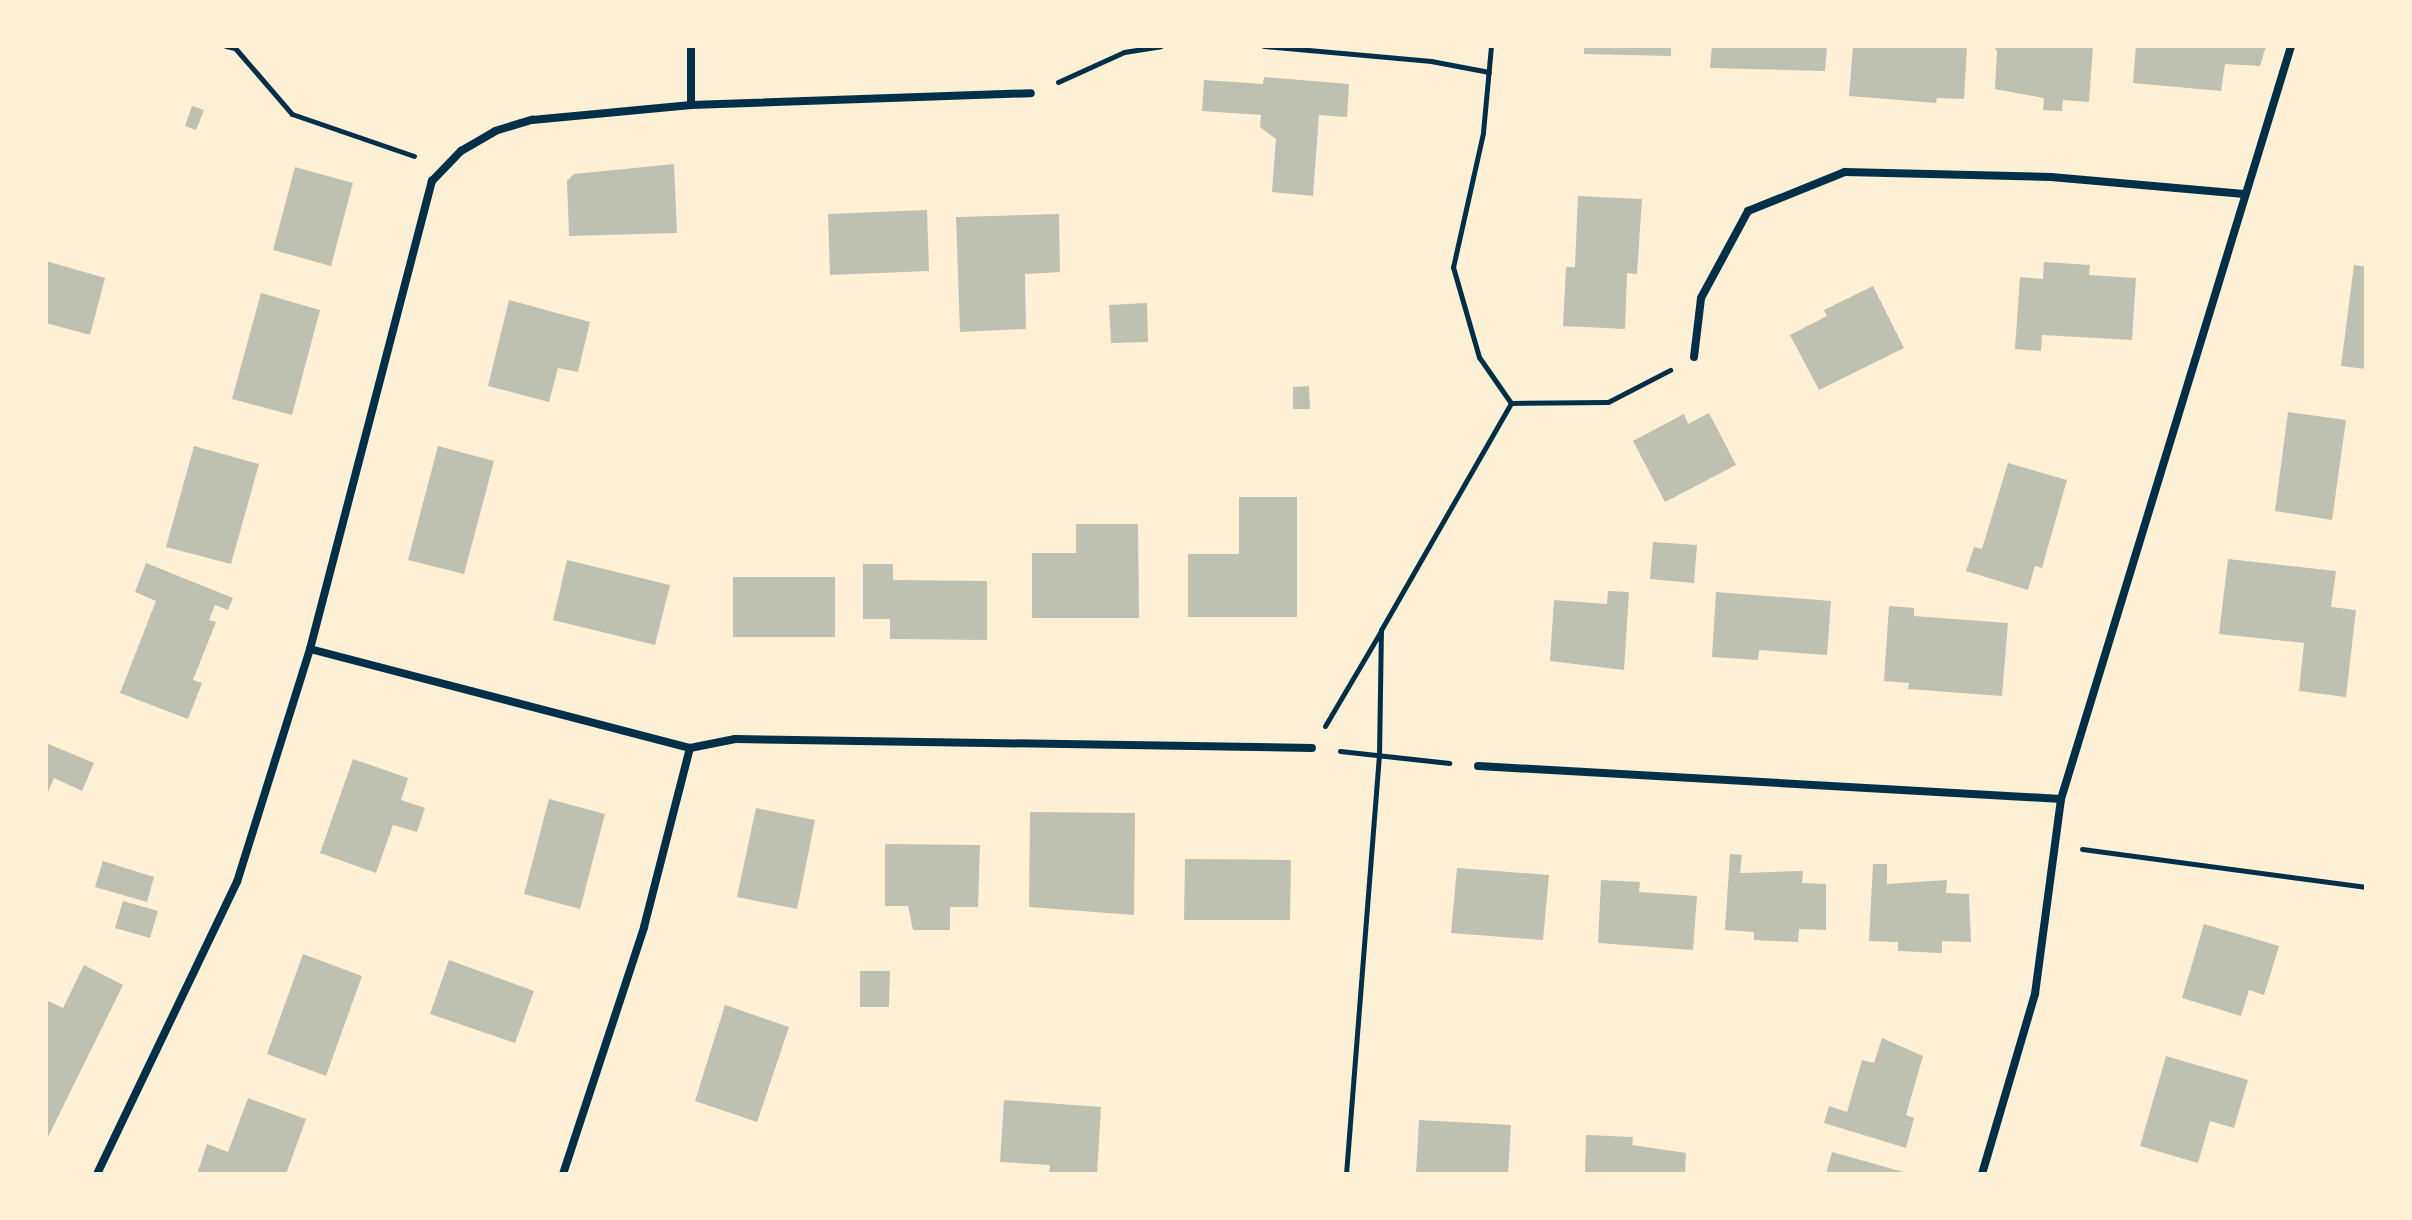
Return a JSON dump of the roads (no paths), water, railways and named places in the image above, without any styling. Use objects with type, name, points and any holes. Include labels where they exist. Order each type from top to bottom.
[{"type":"street","points":[[691,46],[691,105]]},
{"type":"street","points":[[1982,1174],[2035,994],[2061,799],[2291,46]]},
{"type":"street","points":[[97,1174],[237,882],[310,649],[420,210],[432,181],[445,167],[495,131],[532,120],[691,105],[1031,93]]},
{"type":"street","points":[[1694,357],[1701,298],[1748,211],[1845,172],[2051,177],[2244,194]]},
{"type":"street","points":[[310,649],[690,748],[735,739],[1312,748]]},
{"type":"street","points":[[563,1174],[644,927],[690,748]]},
{"type":"street","points":[[1478,766],[2061,799]]}]
